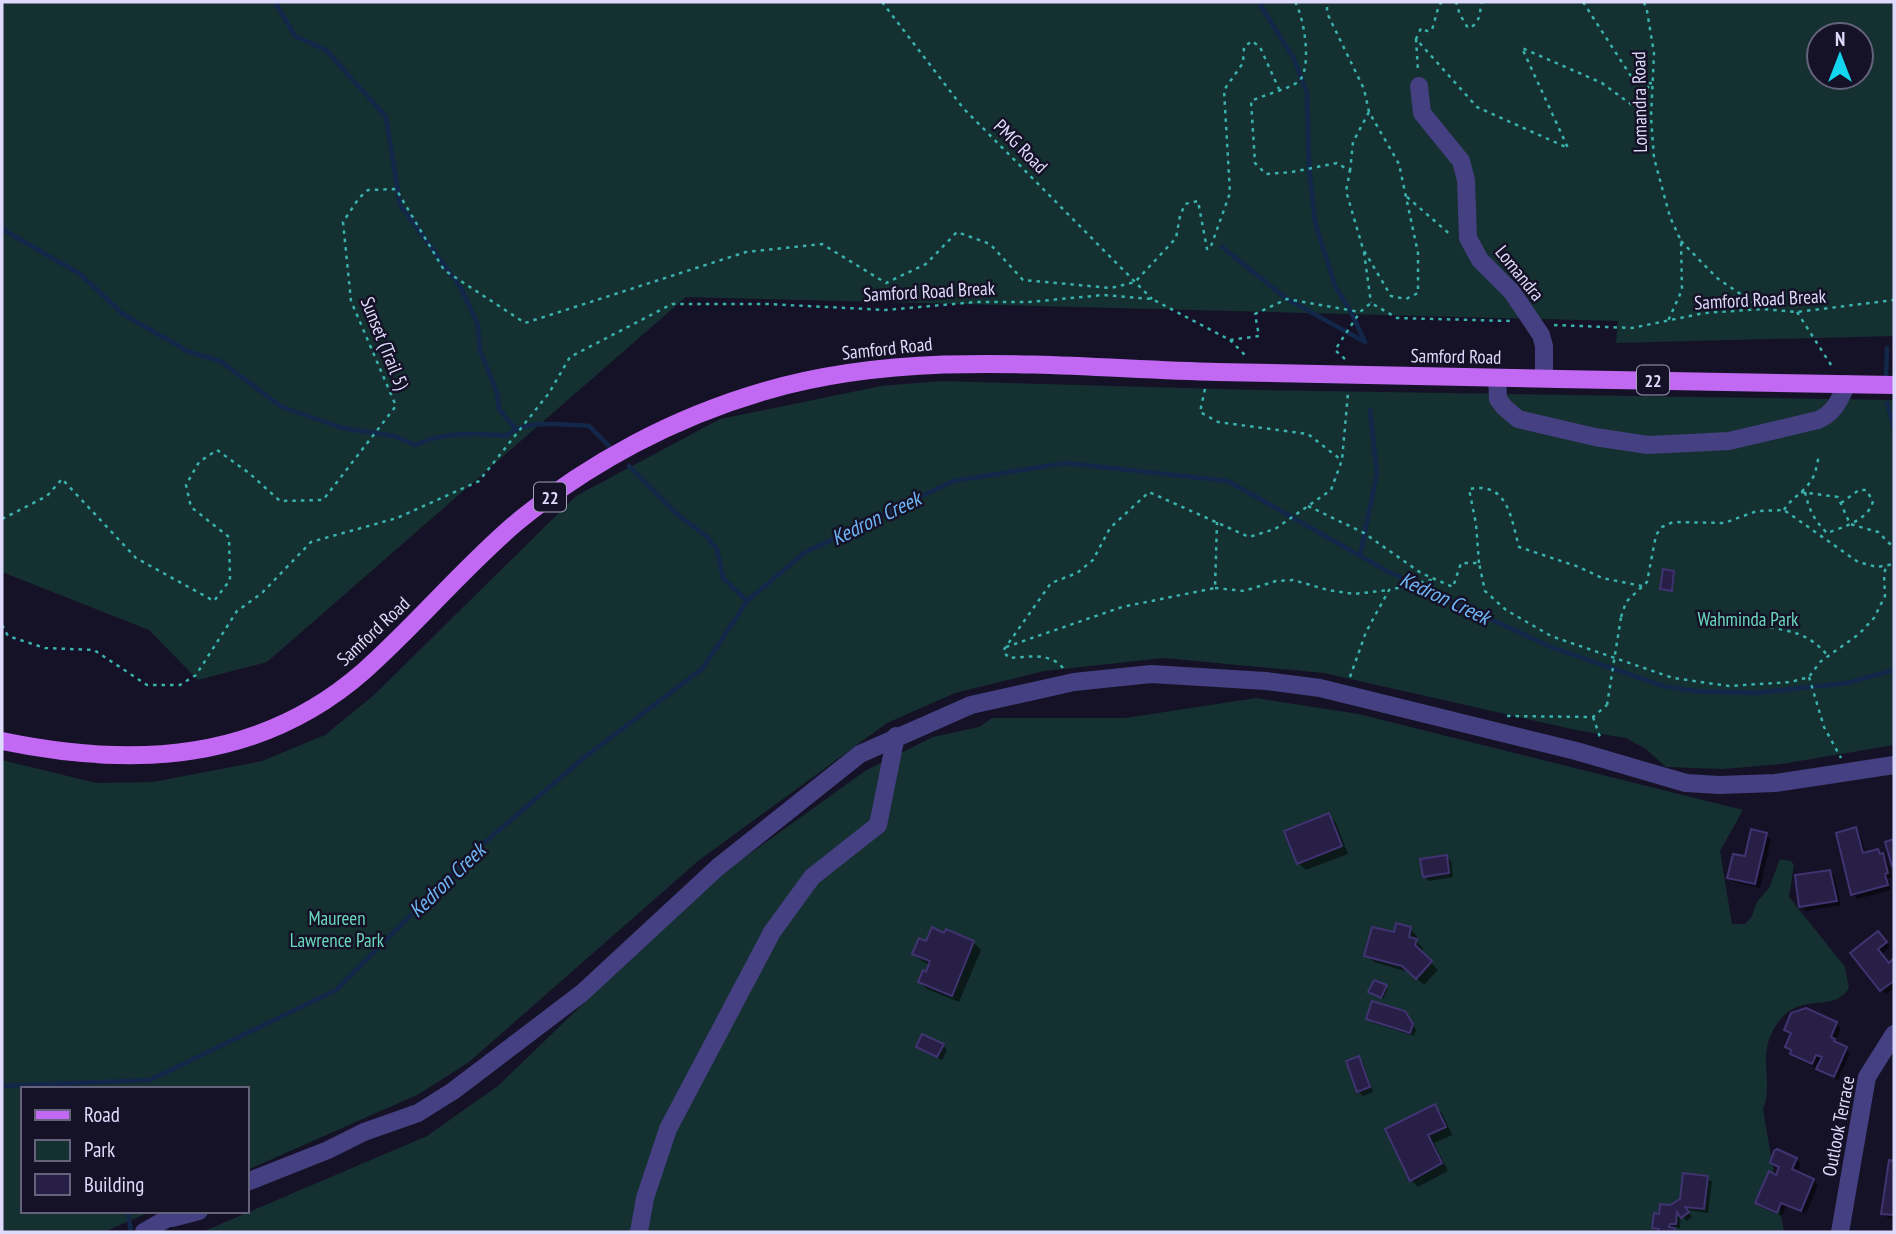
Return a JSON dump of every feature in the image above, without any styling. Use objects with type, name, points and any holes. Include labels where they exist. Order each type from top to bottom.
[{"type":"main road","name":"Samford Road","points":[[2,741],[59,751],[135,757],[172,755],[209,749],[279,726],[318,704],[359,674],[400,637],[476,559],[566,485],[606,460],[681,421],[765,391],[837,375],[957,363],[1209,372],[1894,385]]},
{"type":"street","name":"Lomandra","points":[[1419,86],[1422,113],[1461,161],[1466,180],[1468,238],[1480,260],[1512,292],[1534,324],[1544,346],[1544,378]]},
{"type":"street","points":[[1497,378],[1498,399],[1518,419],[1595,437],[1648,444],[1729,441],[1818,420],[1829,415],[1836,407],[1846,384]]},
{"type":"street","points":[[248,1182],[328,1150],[364,1132],[418,1113],[453,1091],[582,993],[718,867],[860,754],[971,705],[1074,682],[1151,674],[1266,681],[1321,688],[1576,751],[1686,783],[1719,786],[1775,783],[1894,765]]},
{"type":"street","points":[[639,1232],[645,1198],[667,1129],[772,932],[813,877],[878,825],[896,736]]},
{"type":"street","name":"Outlook Terrace","points":[[1840,1232],[1867,1077],[1894,1034]]},
{"type":"street","points":[[144,1232],[176,1214]]},
{"type":"path","name":"PMG Road","points":[[882,2],[963,108],[1152,299]]},
{"type":"path","points":[[1295,2],[1303,13],[1306,48],[1303,76],[1295,83],[1251,101],[1255,163],[1266,174],[1337,163],[1350,171]]},
{"type":"path","points":[[1327,2],[1327,13],[1364,89],[1369,112],[1399,164],[1418,253],[1418,293],[1406,299],[1391,296],[1363,249]]},
{"type":"path","points":[[1419,86],[1416,39],[1421,28],[1432,30],[1438,5],[1442,2]]},
{"type":"path","points":[[1455,2],[1468,28],[1475,26],[1480,18],[1482,2]]},
{"type":"path","points":[[1583,2],[1636,84],[1652,83]]},
{"type":"path","name":"Lomandra Road","points":[[1644,2],[1654,53],[1651,117],[1654,158],[1670,217],[1681,241],[1682,289],[1668,321]]},
{"type":"path","points":[[1416,39],[1477,107],[1568,148],[1522,48],[1602,83],[1632,105],[1652,83]]},
{"type":"path","points":[[1135,282],[1176,238],[1185,204],[1198,201],[1207,249],[1210,249],[1230,193],[1224,90],[1243,63],[1244,47],[1252,41],[1260,47],[1279,89]]},
{"type":"path","points":[[1340,355],[1335,350],[1360,312],[1371,303],[1363,249],[1346,191],[1353,142],[1369,112]]},
{"type":"path","name":"Sunset (Trail 5)","points":[[2,519],[47,496],[62,479],[136,558],[214,601],[230,580],[229,537],[191,507],[186,485],[199,462],[217,450],[249,473],[280,501],[323,499],[396,406],[351,301],[343,222],[359,198],[368,190],[396,189],[444,270],[525,323],[746,252],[822,244],[886,283],[926,264],[957,232],[990,244],[1023,280],[1111,288],[1135,282]]},
{"type":"path","points":[[1405,196],[1452,236]]},
{"type":"path","points":[[1681,241],[1717,278],[1762,309]]},
{"type":"path","name":"Samford Road Break","points":[[2,625],[8,636],[45,648],[94,650],[147,685],[180,685],[196,675],[237,611],[262,593],[311,542],[397,518],[479,481],[549,393],[570,357],[672,304],[767,304],[886,310],[1103,295],[1152,299],[1230,340],[1259,336],[1255,314],[1287,299],[1360,312]]},
{"type":"path","name":"Samford Road Break","points":[[1371,303],[1397,318],[1632,328],[1704,313],[1762,309],[1797,312],[1894,300]]},
{"type":"path","points":[[1797,312],[1846,384]]},
{"type":"path","points":[[1209,372],[1200,412],[1218,422],[1308,434],[1342,460]]},
{"type":"path","points":[[1074,682],[1057,661],[1042,657],[1009,658],[1003,652],[1051,583],[1077,573],[1093,560],[1110,528],[1149,492],[1249,537],[1275,529],[1331,490],[1342,460],[1348,393]]},
{"type":"path","points":[[1784,510],[1788,502],[1803,492],[1812,479],[1819,456]]},
{"type":"path","points":[[1642,586],[1602,578],[1579,567],[1519,547],[1510,513],[1500,494],[1482,486],[1469,489],[1485,591],[1506,610],[1551,636],[1673,678],[1729,686],[1791,682],[1809,677],[1820,662],[1859,634],[1874,618],[1885,596],[1886,566]]},
{"type":"path","points":[[1803,492],[1815,521],[1827,533],[1850,524],[1872,508],[1873,501],[1866,490],[1859,490],[1841,503]]},
{"type":"path","points":[[1803,492],[1838,497],[1850,524]]},
{"type":"path","points":[[1308,506],[1364,533],[1421,573],[1453,587],[1461,563],[1479,563]]},
{"type":"path","points":[[1502,716],[1593,718],[1607,705],[1621,617],[1626,602],[1647,582],[1656,535],[1662,527],[1677,521],[1724,523],[1757,511],[1784,510],[1858,562],[1877,567],[1894,564]]},
{"type":"path","points":[[1214,587],[1217,522]]},
{"type":"path","points":[[1850,524],[1878,532],[1894,548]]},
{"type":"path","points":[[1006,647],[1122,607],[1214,587],[1244,591],[1276,581],[1293,580],[1354,594],[1389,590],[1435,579]]},
{"type":"path","points":[[1345,694],[1366,632],[1389,590]]},
{"type":"path","points":[[1762,626],[1797,632],[1817,643],[1828,656]]},
{"type":"path","points":[[1809,677],[1824,727],[1849,773]]},
{"type":"green space","points":[[2,2],[1894,2],[1894,336],[1616,343],[1618,321],[686,297],[267,662],[198,680],[149,630],[2,572]]},
{"type":"green space","name":"Maureen Lawrence Park","points":[[941,381],[1257,390],[1894,400],[1894,745],[1782,764],[1722,769],[1666,767],[1646,749],[1626,738],[1576,730],[1324,673],[1164,658],[1044,671],[955,693],[887,723],[698,861],[469,1062],[419,1094],[248,1170],[248,1087],[21,1087],[21,1213],[147,1213],[104,1232],[2,1232],[2,760],[96,783],[153,782],[262,761],[325,735],[374,695],[576,496],[720,419],[881,386]]},
{"type":"green space","points":[[1256,698],[1358,714],[1743,810],[1720,851],[1732,924],[1745,924],[1752,916],[1757,902],[1769,888],[1780,859],[1791,861],[1794,865],[1789,897],[1845,967],[1849,988],[1835,1000],[1807,1004],[1788,1012],[1779,1021],[1768,1045],[1767,1088],[1763,1109],[1784,1232],[202,1232],[427,1136],[499,1085],[705,886],[865,771],[933,737],[979,727],[992,718],[1125,718]]},
{"type":"building","points":[[1663,569],[1674,571],[1672,591],[1660,589]]},
{"type":"building","points":[[1329,813],[1342,846],[1297,864],[1284,831]]},
{"type":"building","points":[[1856,827],[1863,853],[1878,849],[1880,854],[1883,853],[1888,885],[1851,895],[1836,833]]},
{"type":"building","points":[[1751,829],[1767,833],[1755,884],[1727,878],[1733,854],[1745,856]]},
{"type":"building","points":[[1894,839],[1894,865],[1892,866],[1885,842]]},
{"type":"building","points":[[1447,855],[1449,873],[1423,877],[1420,859]]},
{"type":"building","points":[[1830,870],[1837,901],[1799,907],[1795,875]]},
{"type":"building","points":[[1396,923],[1411,927],[1409,937],[1417,939],[1415,945],[1432,961],[1416,979],[1402,966],[1364,956],[1372,927],[1394,932]]},
{"type":"building","points":[[932,927],[944,933],[946,929],[974,941],[952,996],[918,982],[930,961],[912,954],[919,938],[926,941]]},
{"type":"building","points":[[1878,931],[1887,942],[1878,949],[1889,963],[1894,958],[1894,981],[1880,991],[1850,953]]},
{"type":"building","points":[[1374,980],[1387,985],[1381,998],[1368,992]]},
{"type":"building","points":[[1372,1001],[1405,1011],[1413,1024],[1410,1033],[1366,1019]]},
{"type":"building","points":[[1806,1008],[1837,1022],[1831,1037],[1847,1047],[1834,1077],[1816,1069],[1822,1057],[1816,1055],[1812,1064],[1790,1054],[1791,1050],[1785,1047],[1791,1033],[1784,1030],[1791,1013]]},
{"type":"building","points":[[922,1034],[944,1044],[937,1057],[916,1047]]},
{"type":"building","points":[[1359,1056],[1370,1087],[1357,1092],[1346,1061]]},
{"type":"building","points":[[1435,1104],[1446,1127],[1428,1135],[1442,1163],[1410,1181],[1385,1129]]},
{"type":"building","points":[[1777,1149],[1797,1158],[1792,1169],[1814,1179],[1801,1211],[1781,1203],[1777,1213],[1755,1203],[1769,1171],[1776,1175],[1779,1167],[1770,1163]]},
{"type":"building","points":[[1889,1160],[1894,1161],[1894,1215],[1881,1214]]},
{"type":"building","points":[[1683,1173],[1708,1176],[1704,1209],[1685,1207],[1689,1212],[1681,1218],[1677,1212],[1676,1224],[1670,1224],[1669,1227],[1675,1228],[1674,1232],[1658,1232],[1659,1229],[1652,1228],[1654,1213],[1659,1214],[1660,1204],[1670,1205],[1680,1199]]},
{"type":"waterway","points":[[275,2],[295,36],[326,50],[386,117],[400,205],[461,288],[478,325],[480,350],[497,393],[499,409],[515,428]]},
{"type":"waterway","points":[[1262,2],[1261,6],[1294,59],[1307,93],[1309,166],[1315,222],[1335,286],[1365,342]]},
{"type":"waterway","points":[[2,229],[80,274],[123,314],[189,352],[220,361],[282,407],[342,428],[394,436],[415,445],[448,436],[506,436],[524,427],[546,424],[589,426],[609,446]]},
{"type":"waterway","points":[[1222,247],[1287,299],[1365,342]]},
{"type":"waterway","points":[[1886,375],[1887,348]]},
{"type":"waterway","points":[[1887,403],[1894,429]]},
{"type":"waterway","points":[[1360,556],[1377,473],[1370,410]]},
{"type":"waterway","name":"Kedron Creek","points":[[2,1086],[150,1080],[336,990],[478,848],[586,756],[703,668],[747,601],[804,553],[953,481],[1066,463],[1228,481],[1387,571],[1551,647],[1663,686],[1695,691],[1755,693],[1847,683],[1894,670]]},
{"type":"waterway","points":[[629,466],[678,515],[706,536],[717,549],[723,578],[747,601]]},
{"type":"waterway","points":[[128,1213],[131,1232]]},
{"type":"park label","name":"Wahminda Park","points":[[1748,619]]}]
